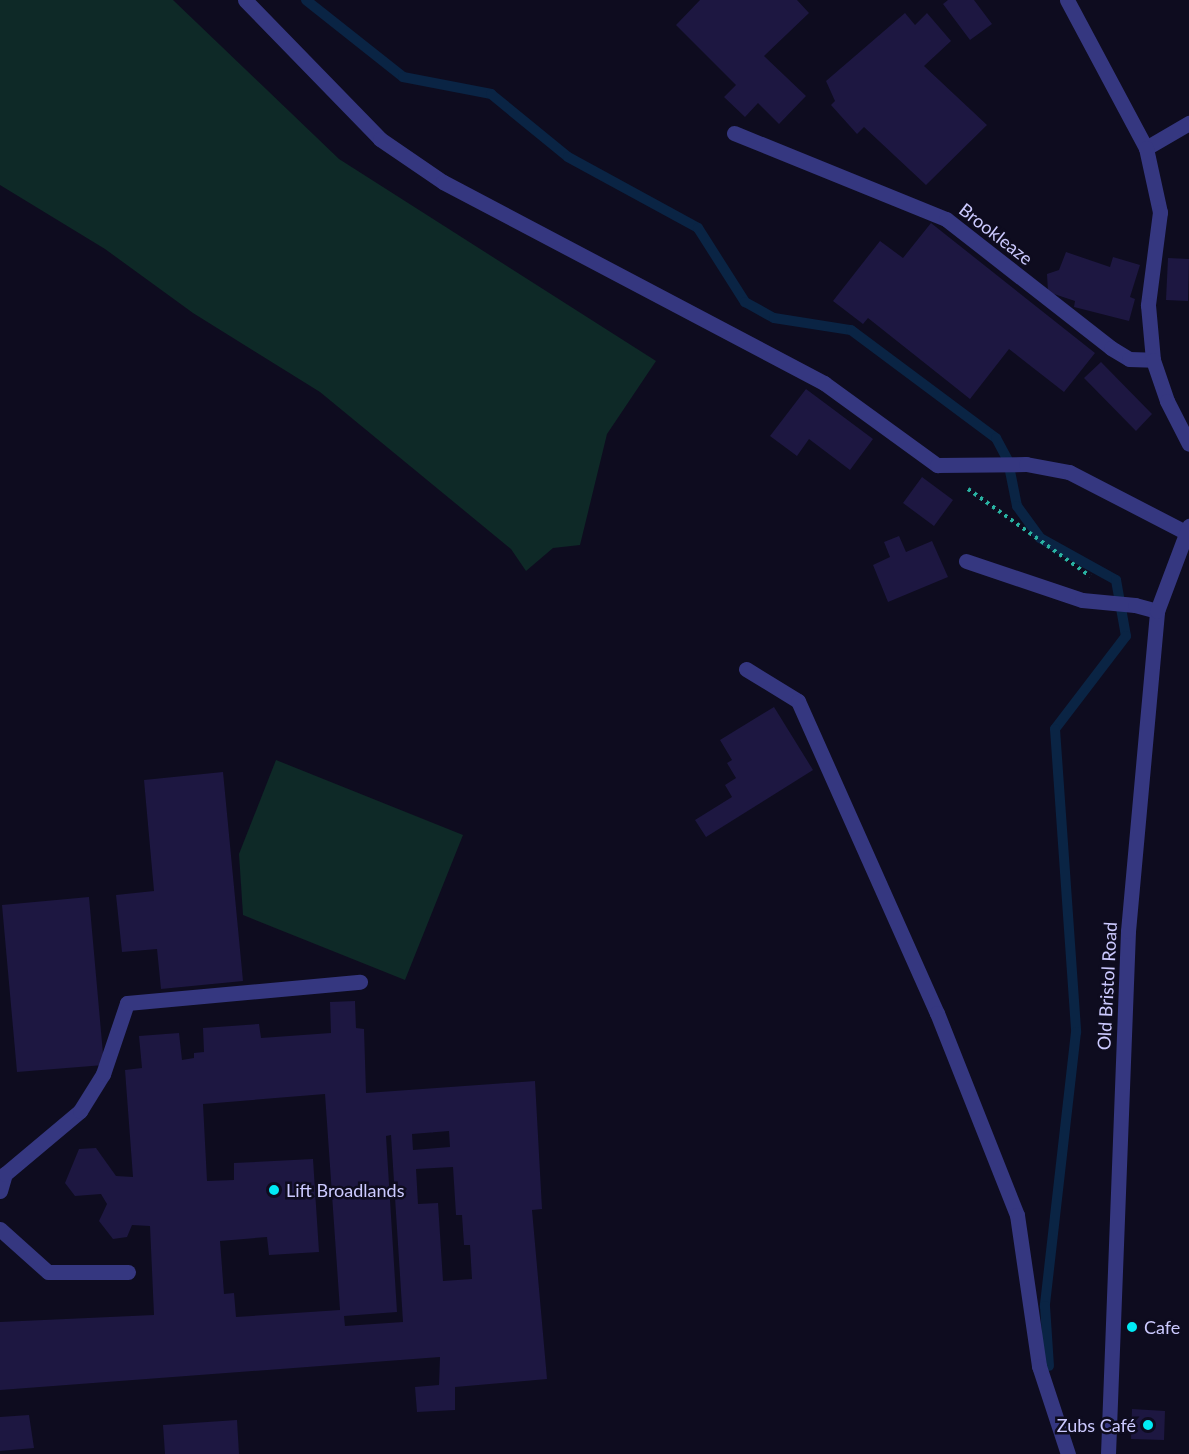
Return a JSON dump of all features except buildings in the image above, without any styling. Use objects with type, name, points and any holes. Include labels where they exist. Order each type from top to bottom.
[{"type":"street","points":[[245,0],[380,139],[443,182],[824,383],[937,465],[989,462],[1026,464],[1069,472],[1188,530]]},
{"type":"street","points":[[1067,0],[1146,148],[1160,212],[1148,304],[1153,360],[1167,401],[1189,444]]},
{"type":"street","points":[[1146,148],[1189,123]]},
{"type":"street","name":"Brookleaze","points":[[734,134],[946,219],[1111,348],[1129,359],[1153,360]]},
{"type":"street","name":"Old Bristol Road","points":[[1108,1454],[1128,931],[1157,611],[1188,530]]},
{"type":"street","points":[[966,561],[1082,600],[1136,604],[1157,611]]},
{"type":"street","points":[[746,669],[798,701],[936,1013],[1017,1215],[1039,1366],[1068,1454]]},
{"type":"street","points":[[0,1191],[5,1174],[80,1111],[103,1074],[127,1003],[360,982]]},
{"type":"street","points":[[0,1229],[48,1272],[128,1272]]},
{"type":"path","points":[[937,465],[999,514],[1089,572],[1097,601]]},
{"type":"green space","points":[[0,0],[173,0],[339,159],[656,361],[607,434],[580,545],[553,548],[526,571],[511,549],[320,392],[193,313],[105,249],[0,185]]},
{"type":"green space","points":[[276,760],[463,835],[405,980],[243,915],[239,854]]},
{"type":"waterway","points":[[306,0],[403,77],[491,94],[568,157],[698,228],[745,302],[774,318],[851,330],[996,438],[1008,461],[1017,506],[1040,538],[1116,580],[1126,636],[1055,729],[1076,1032],[1045,1306],[1049,1366]]},
{"type":"place","name":"Lift Broadlands","points":[[274,1190]]},
{"type":"place","name":"Cafe","points":[[1132,1327]]},
{"type":"place","name":"Zubs Café","points":[[1148,1425]]}]
